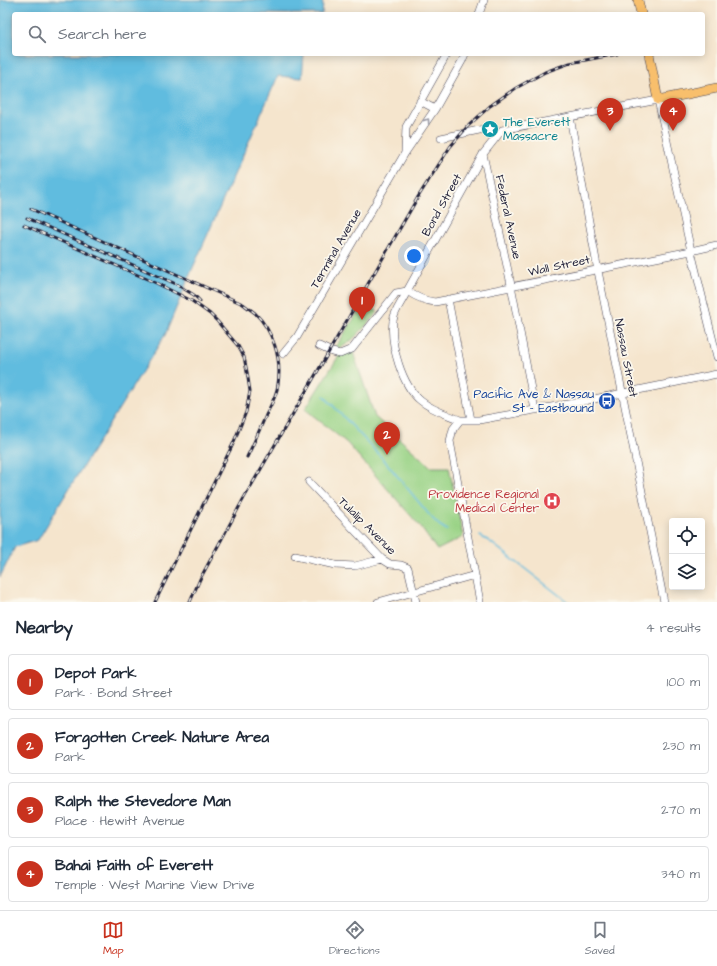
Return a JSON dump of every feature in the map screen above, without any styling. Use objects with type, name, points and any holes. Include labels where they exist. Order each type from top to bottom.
[{"type":"main road","points":[[638,0],[641,12]]},
{"type":"main road","points":[[649,56],[658,100],[717,88]]},
{"type":"street","points":[[480,12],[484,0]]},
{"type":"street","name":"Terminal Avenue","points":[[405,153],[406,127],[446,56]]},
{"type":"street","name":"Terminal Avenue","points":[[283,354],[298,337],[405,153],[435,109],[464,56]]},
{"type":"street","points":[[483,154],[502,130],[658,100],[691,251],[717,356]]},
{"type":"street","points":[[420,102],[435,109]]},
{"type":"street","name":"Nassau Street","points":[[570,117],[622,393],[664,602]]},
{"type":"street","points":[[441,138],[484,129]]},
{"type":"street","name":"Federal Avenue","points":[[483,154],[535,410]]},
{"type":"street","name":"Bond Street","points":[[460,420],[437,411],[420,400],[409,387],[397,356],[393,321],[396,310],[404,299],[483,154]]},
{"type":"street","name":"Wall Street","points":[[407,291],[426,301],[435,302],[717,245]]},
{"type":"street","points":[[319,346],[340,354],[352,349],[396,294],[407,291]]},
{"type":"street","points":[[448,300],[471,420]]},
{"type":"street","points":[[480,602],[450,441],[453,429],[460,420],[479,420],[535,410],[717,374]]},
{"type":"street","name":"Tulalip Avenue","points":[[309,482],[382,559],[390,564],[401,565],[408,568],[416,602]]},
{"type":"street","points":[[295,556],[335,565],[355,566],[382,559]]},
{"type":"street","points":[[378,602],[475,575]]},
{"type":"green space","points":[[364,303],[378,312],[352,340],[340,347],[335,348]]},
{"type":"green space","points":[[352,349],[375,417],[431,467],[449,467],[463,537],[437,550],[419,525],[347,443],[305,409],[340,354]]},
{"type":"water","points":[[0,0],[322,0],[322,12],[12,12],[12,56],[304,56],[302,78],[278,76],[191,272],[165,335],[38,540],[15,547],[0,577]]},
{"type":"waterway","points":[[324,396],[384,460],[431,517],[447,530]]},
{"type":"waterway","points":[[480,536],[489,541],[568,602]]},
{"type":"railway","points":[[190,602],[200,579],[244,498],[418,197],[450,147],[467,127],[490,106],[516,88],[545,72],[570,63],[607,56]]},
{"type":"railway","points":[[31,209],[243,304],[255,313],[267,328],[275,346],[279,364],[279,374],[274,400],[247,457]]},
{"type":"railway","points":[[27,218],[176,284],[194,295],[200,301]]},
{"type":"railway","points":[[24,225],[156,283],[192,301],[217,321],[238,346],[244,357],[250,391],[246,412],[233,444],[155,602]]},
{"type":"place","name":"The Everett Massacre","points":[[490,129]]},
{"type":"place","name":"Ralph the Stevedore Man","points":[[610,131]]},
{"type":"place","name":"Bahai Faith of Everett","points":[[673,131]]},
{"type":"place","name":"Depot Park","points":[[362,320]]},
{"type":"place","name":"Pacific Ave & Nassau St - Eastbound","points":[[607,401]]},
{"type":"place","name":"Forgotten Creek Nature Area","points":[[387,455]]},
{"type":"place","name":"Providence Regional Medical Center","points":[[552,501]]}]
